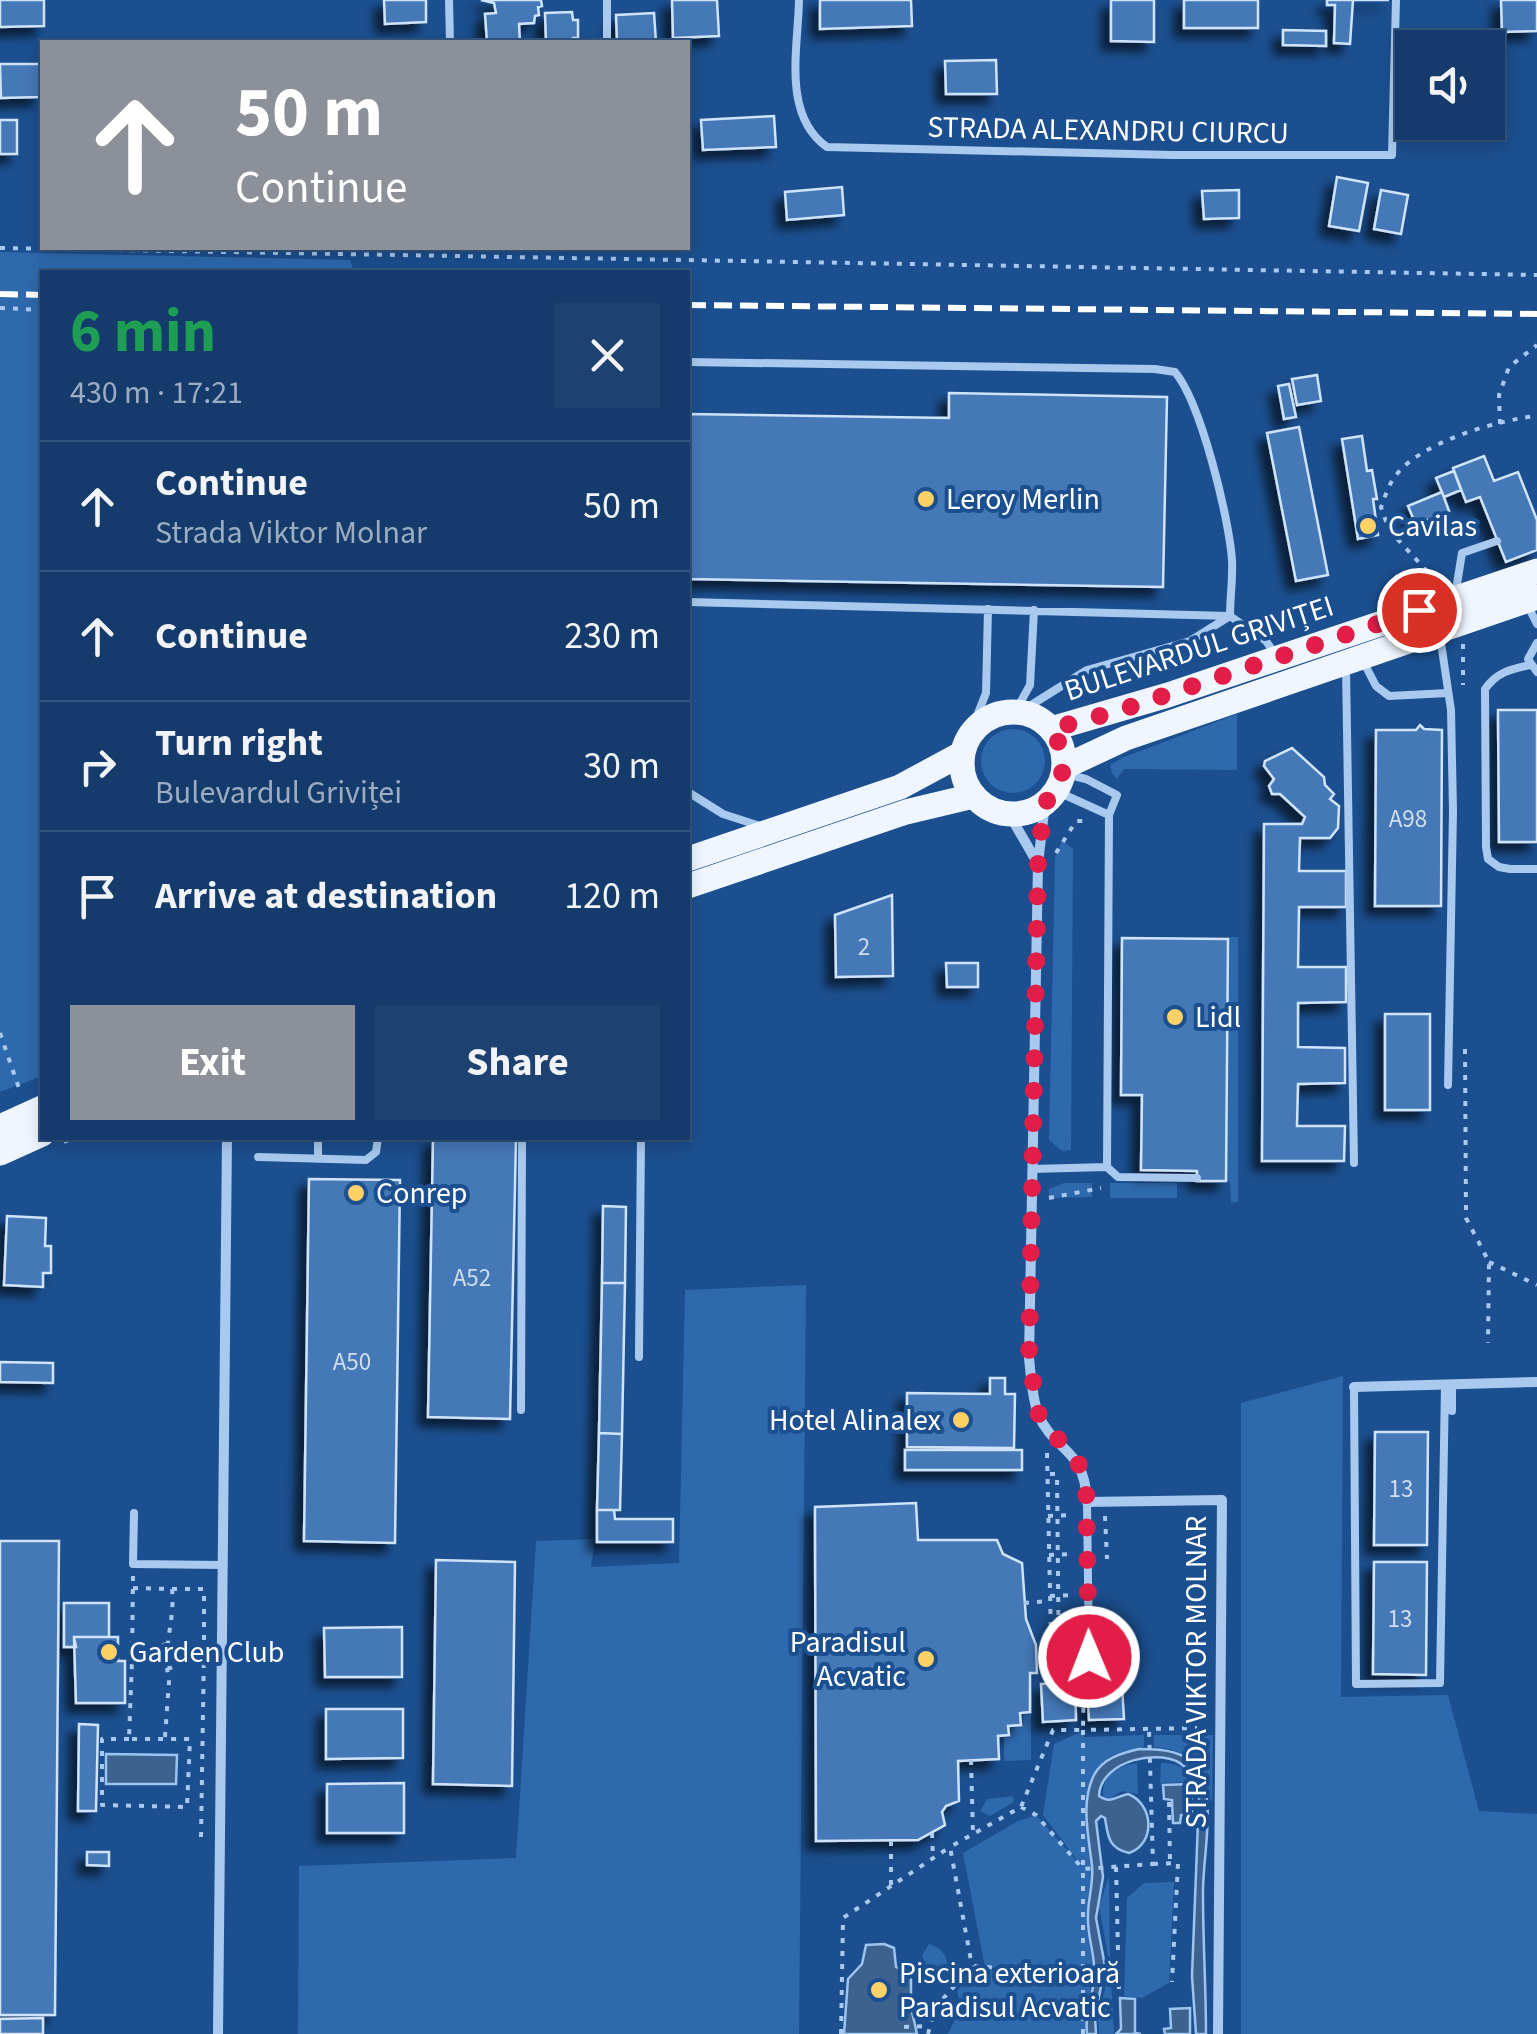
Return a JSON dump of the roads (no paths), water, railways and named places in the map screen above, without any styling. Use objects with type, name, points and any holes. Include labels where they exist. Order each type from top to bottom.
[{"type":"main road","name":"BULEVARDUL GRIVIȚEI","points":[[1051,729],[1118,711],[1537,571]]},
{"type":"main road","name":"BULEVARDUL GRIVIȚEI","points":[[1057,784],[1126,738],[1439,632],[1533,608]]},
{"type":"main road","points":[[690,858],[900,787],[965,747],[982,723],[1003,713],[1034,717],[1051,729],[1061,747],[1057,784],[1022,814],[989,808],[974,796],[963,771],[965,747]]},
{"type":"main road","points":[[690,885],[906,812],[974,796]]},
{"type":"main road","points":[[0,1127],[38,1118]]},
{"type":"main road","points":[[0,1153],[38,1118]]},
{"type":"street","points":[[1057,784],[1038,864],[1029,1358],[1039,1416],[1080,1466],[1086,1479],[1087,1502]]},
{"type":"street","points":[[1009,814],[1038,864]]},
{"type":"street","points":[[218,2034],[227,1140]]},
{"type":"street","points":[[1354,1387],[1537,1382]]},
{"type":"street","name":"STRADA VIKTOR MOLNAR","points":[[1087,1502],[1222,1500],[1218,2034]]},
{"type":"lane","points":[[449,0],[450,40]]},
{"type":"lane","points":[[607,0],[607,40]]},
{"type":"lane","name":"STRADA ALEXANDRU CIURCU","points":[[799,0],[797,108],[811,136],[826,147],[1392,155],[1396,0]]},
{"type":"lane","points":[[690,362],[1175,372],[1196,408],[1219,496],[1232,559],[1230,616]]},
{"type":"lane","points":[[1454,598],[1462,552],[1497,541]]},
{"type":"lane","points":[[690,602],[1230,616],[1266,642],[1278,658]]},
{"type":"lane","points":[[965,747],[986,693],[988,609]]},
{"type":"lane","points":[[1018,712],[1030,685],[1034,610]]},
{"type":"lane","points":[[1018,712],[1087,670],[1190,641],[1230,616]]},
{"type":"lane","points":[[1439,632],[1448,693],[1453,812],[1448,1085]]},
{"type":"lane","points":[[1537,642],[1530,652],[1534,668],[1505,670],[1492,678],[1485,689],[1488,858],[1499,867],[1537,869]]},
{"type":"lane","points":[[1354,661],[1389,696],[1448,693]]},
{"type":"lane","points":[[1354,661],[1354,1164]]},
{"type":"lane","points":[[1057,784],[1086,779],[1116,795],[1109,818],[1106,1167]]},
{"type":"lane","points":[[1057,784],[1109,818]]},
{"type":"lane","points":[[690,793],[724,814],[774,830]]},
{"type":"lane","points":[[318,1140],[318,1159]]},
{"type":"lane","points":[[258,1157],[366,1160],[376,1152],[378,1140]]},
{"type":"lane","points":[[521,1410],[522,1140]]},
{"type":"lane","points":[[639,1358],[640,1140]]},
{"type":"lane","points":[[1032,1169],[1106,1167],[1118,1177],[1197,1178]]},
{"type":"lane","points":[[1354,1387],[1356,1684],[1440,1682],[1449,1384]]},
{"type":"lane","points":[[1449,1384],[1452,1412]]},
{"type":"lane","points":[[1087,1502],[1089,1657]]},
{"type":"lane","points":[[134,1513],[133,1564],[223,1565]]},
{"type":"railway","points":[[0,294],[40,295]]},
{"type":"railway","points":[[690,305],[1537,314]]},
{"type":"place","name":"Leroy Merlin","points":[[926,499]]},
{"type":"place","name":"Cavilas","points":[[1368,526]]},
{"type":"place","name":"Lidl","points":[[1175,1017]]},
{"type":"place","name":"Conrep","points":[[356,1193]]},
{"type":"place","name":"Hotel Alinalex","points":[[961,1420]]},
{"type":"place","name":"Garden Club","points":[[109,1652]]},
{"type":"place","name":"Paradisul Acvatic","points":[[926,1659]]},
{"type":"place","name":"Piscina exterioară Paradisul Acvatic","points":[[879,1990]]}]
